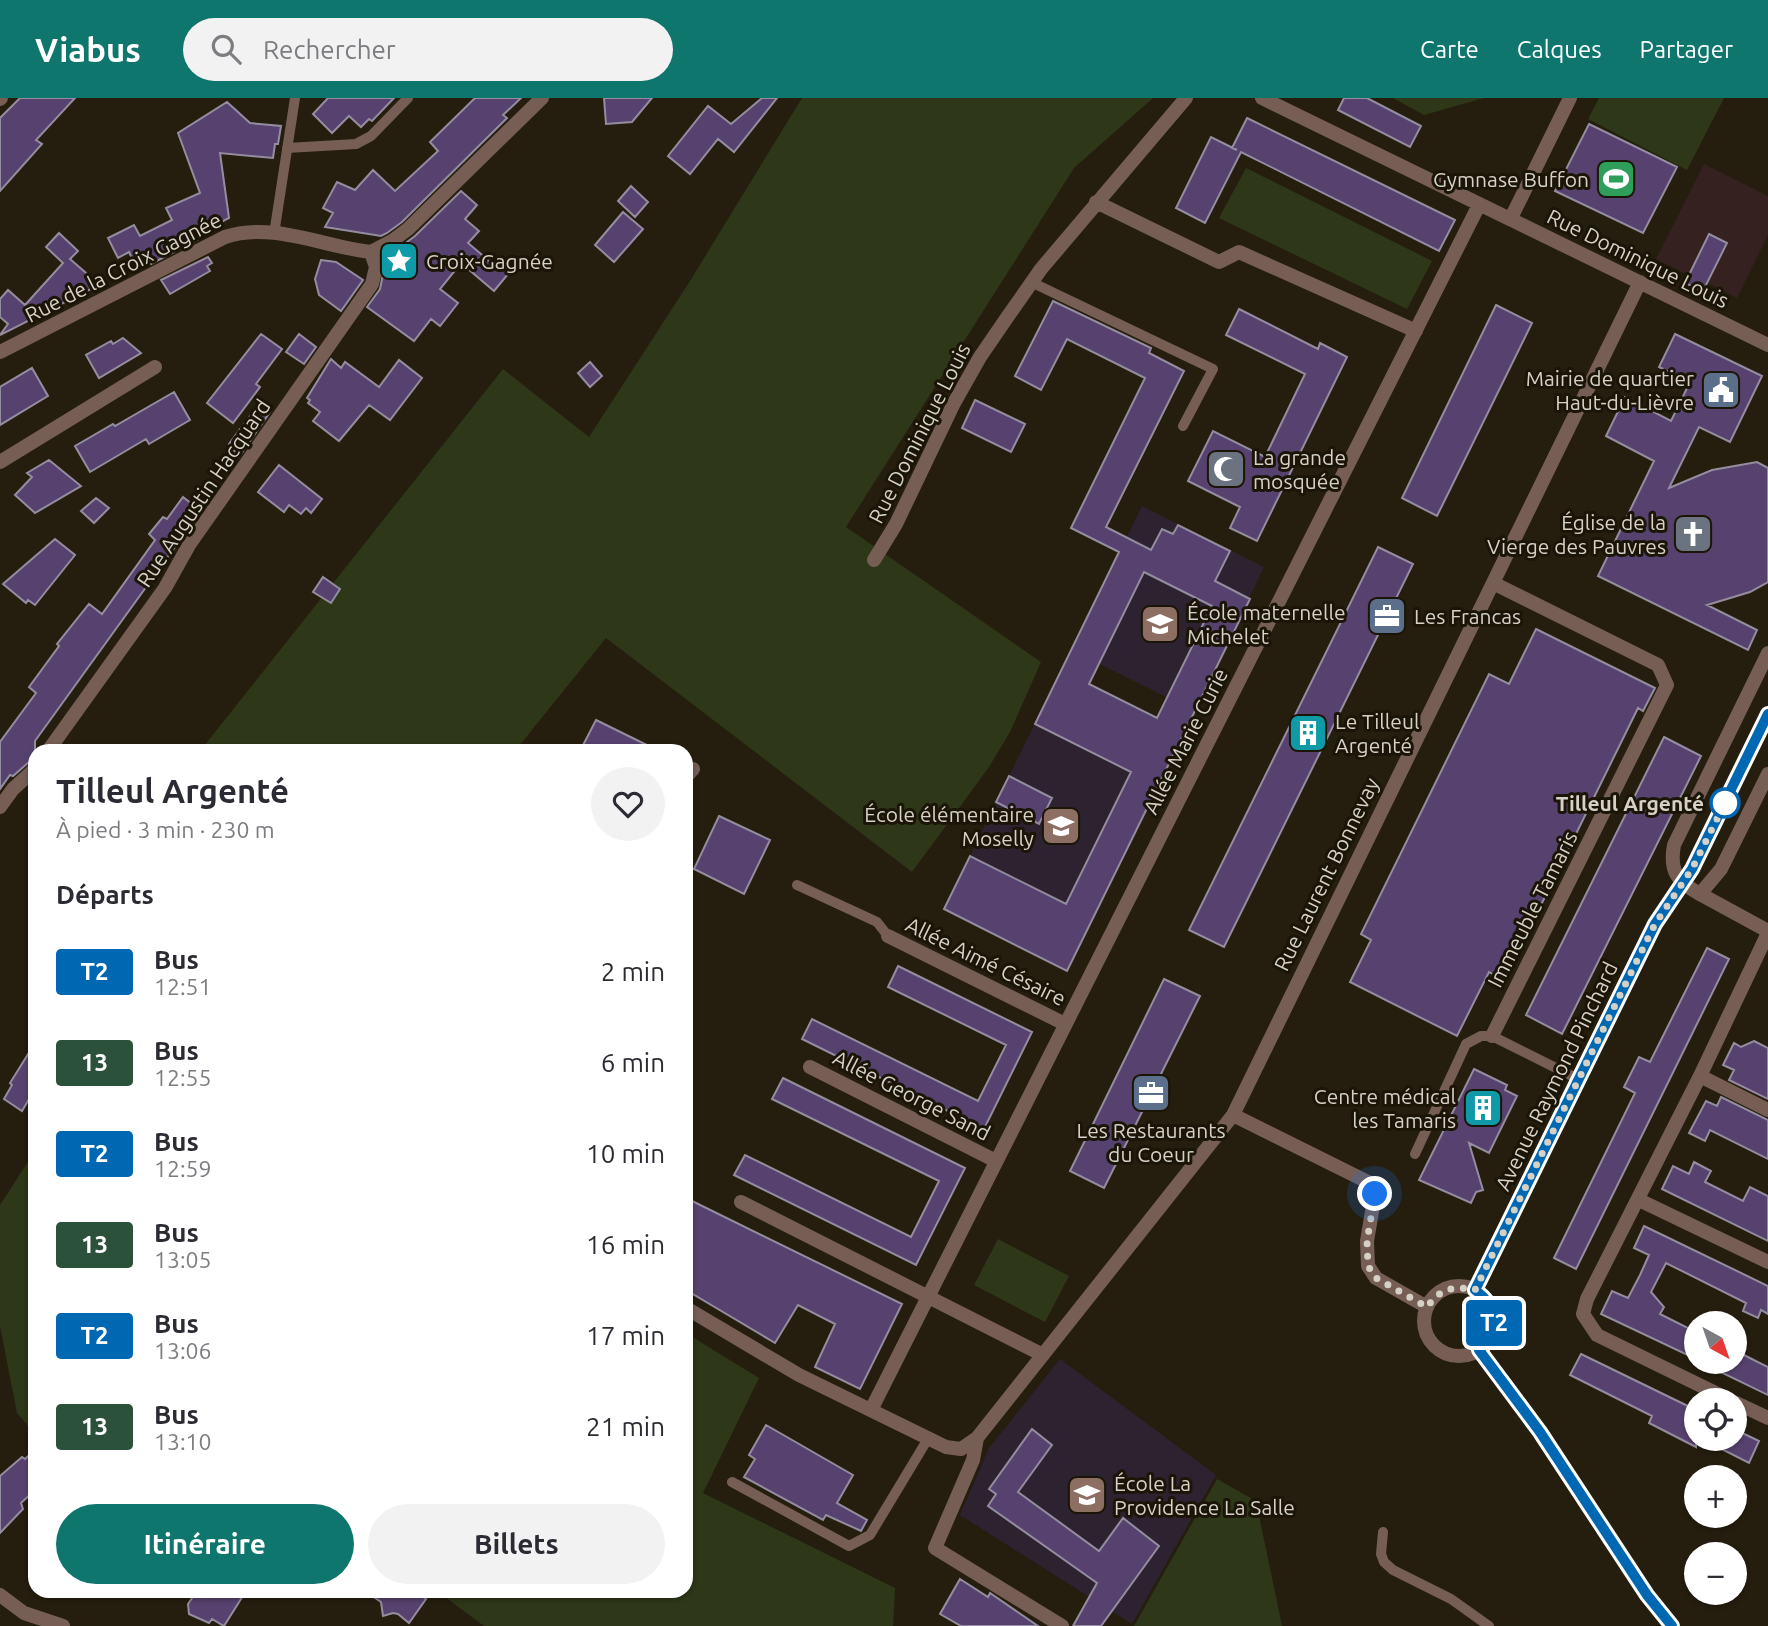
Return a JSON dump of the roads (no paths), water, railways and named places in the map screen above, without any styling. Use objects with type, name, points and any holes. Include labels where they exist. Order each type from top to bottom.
[{"type":"street","points":[[371,252],[408,229],[542,98]]},
{"type":"street","name":"Rue Dominique Louis","points":[[874,560],[897,524],[948,415],[980,357],[1031,282],[1186,98]]},
{"type":"street","name":"Rue Dominique Louis","points":[[1262,98],[1768,345]]},
{"type":"street","points":[[1511,218],[1570,98]]},
{"type":"street","points":[[1096,202],[1219,262],[1239,252],[1416,331]]},
{"type":"street","name":"Allée Marie Curie","points":[[871,1410],[1479,205]]},
{"type":"street","name":"Rue de la Croix Gagnée","points":[[0,352],[225,237],[248,231],[371,252]]},
{"type":"street","name":"Rue Augustin Hacquard","points":[[53,744],[165,588],[189,545],[372,284],[376,267],[371,252]]},
{"type":"street","name":"Rue Laurent Bonnevay","points":[[978,1438],[1233,1115],[1640,282]]},
{"type":"street","points":[[0,462],[155,367]]},
{"type":"street","name":"Immeuble Tamaris","points":[[1492,1036],[1667,685],[1658,665],[1493,583]]},
{"type":"street","points":[[1705,1388],[1597,1335],[1587,1324],[1583,1314],[1587,1299],[1639,1200],[1768,932],[1681,883],[1671,860],[1674,845],[1768,653]]},
{"type":"street","points":[[1700,894],[1721,869],[1768,774]]},
{"type":"street","points":[[0,807],[13,789],[28,775]]},
{"type":"street","name":"Avenue Raymond Pinchard","points":[[1475,1290],[1655,924],[1681,883]]},
{"type":"street","name":"Allée Aimé Césaire","points":[[888,936],[1065,1024]]},
{"type":"street","name":"Allée George Sand","points":[[810,1068],[996,1161]]},
{"type":"street","points":[[1700,1076],[1768,1110]]},
{"type":"street","points":[[1233,1115],[1372,1184],[1375,1194],[1367,1241],[1368,1266],[1376,1278],[1427,1307]]},
{"type":"street","points":[[1639,1200],[1768,1262]]},
{"type":"street","points":[[741,1202],[1043,1354]]},
{"type":"street","points":[[1461,1286],[1475,1290],[1490,1304],[1494,1324],[1486,1343],[1479,1350],[1470,1355],[1450,1355],[1433,1345],[1425,1327],[1427,1307],[1435,1296],[1447,1289],[1461,1286]]},
{"type":"street","points":[[693,1312],[799,1375],[946,1447],[961,1449],[978,1438]]},
{"type":"street","points":[[1479,1350],[1540,1432],[1647,1595],[1672,1626]]},
{"type":"street","points":[[1747,1408],[1768,1419]]},
{"type":"street","points":[[978,1438],[973,1460],[935,1548],[1062,1626]]},
{"type":"street","points":[[0,1595],[24,1613],[63,1626]]},
{"type":"lane","points":[[274,234],[295,98]]},
{"type":"lane","points":[[287,148],[356,144],[371,136],[408,98]]},
{"type":"lane","points":[[1031,282],[1213,369],[1184,426]]},
{"type":"lane","name":"Avenue Raymond Pinchard","points":[[1681,883],[1698,857],[1768,714]]},
{"type":"lane","points":[[797,885],[877,922],[888,936]]},
{"type":"lane","points":[[1415,1154],[1466,1044],[1481,1036],[1492,1036],[1578,1079]]},
{"type":"lane","points":[[732,1482],[849,1546],[870,1535],[929,1437]]},
{"type":"lane","points":[[1383,1532],[1381,1554],[1384,1562],[1393,1570],[1451,1599],[1489,1626]]},
{"type":"place","name":"Gymnase Buffon","points":[[1616,179]]},
{"type":"place","name":"Croix-Gagnée","points":[[399,261]]},
{"type":"place","name":"Mairie de quartier Haut-du-Lièvre","points":[[1721,390]]},
{"type":"place","name":"La grande mosquée","points":[[1226,469]]},
{"type":"place","name":"Église de la Vierge des Pauvres","points":[[1693,534]]},
{"type":"place","name":"Les Francas","points":[[1387,616]]},
{"type":"place","name":"École maternelle Michelet","points":[[1160,624]]},
{"type":"place","name":"Le Tilleul Argenté","points":[[1308,733]]},
{"type":"place","name":"Tilleul Argenté","points":[[1725,803]]},
{"type":"place","name":"École élémentaire Moselly","points":[[1061,826]]},
{"type":"place","name":"Les Restaurants du Coeur","points":[[1151,1093]]},
{"type":"place","name":"Centre médical les Tamaris","points":[[1483,1108]]},
{"type":"place","name":"École La Providence La Salle","points":[[1087,1495]]}]
